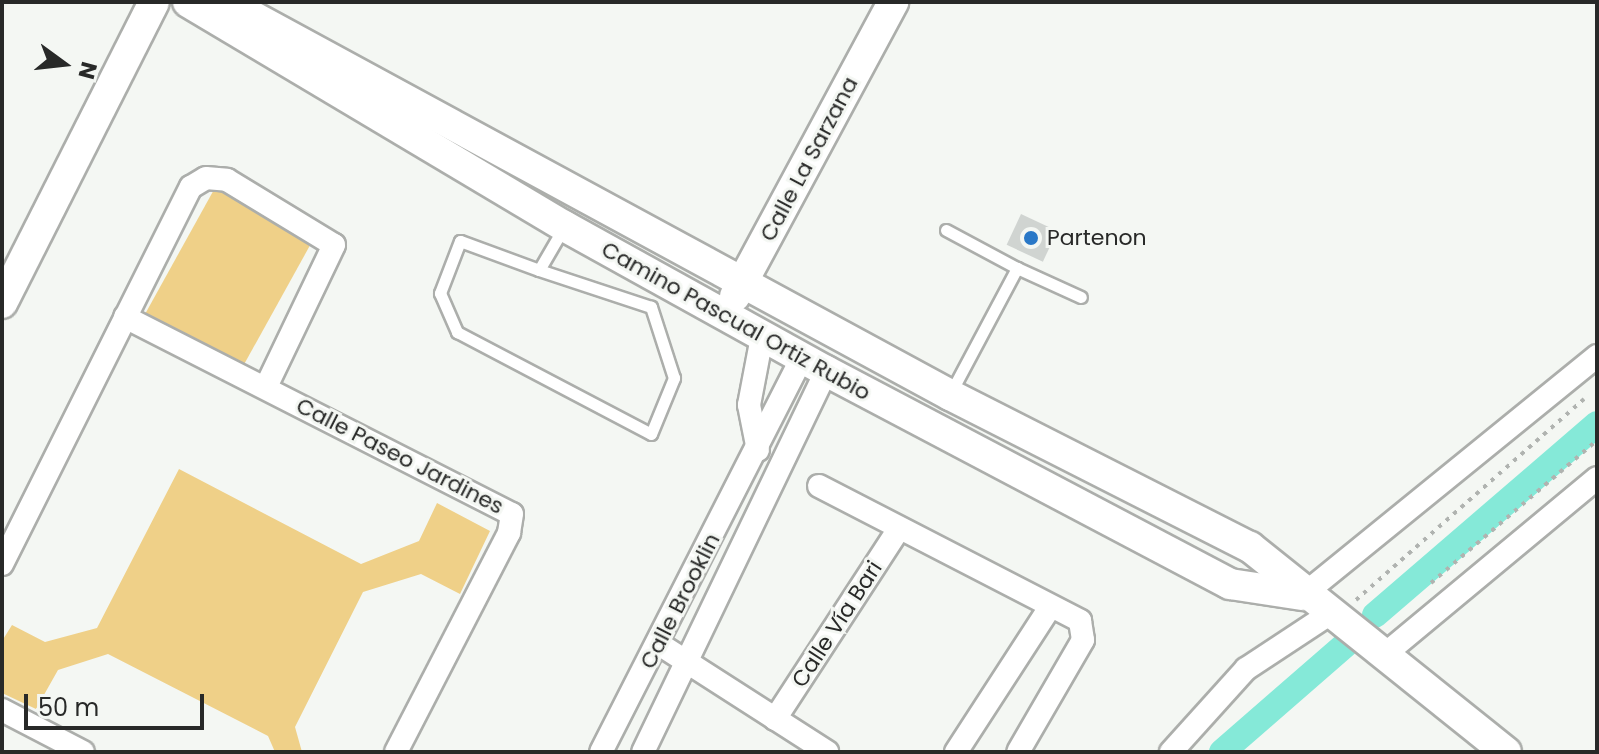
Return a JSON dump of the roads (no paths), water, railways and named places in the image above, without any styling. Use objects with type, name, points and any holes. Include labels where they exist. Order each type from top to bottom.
[{"type":"street","points":[[2,303],[154,2]]},
{"type":"street","name":"Camino Pascual Ortiz Rubio","points":[[188,2],[564,226],[762,337],[1230,584],[1303,595]]},
{"type":"street","name":"Camino Pascual Ortiz Rubio","points":[[226,2],[744,280],[950,395],[1250,547],[1303,595],[1334,615],[1506,752]]},
{"type":"street","name":"Calle La Sarzana","points":[[723,316],[893,2]]},
{"type":"street","points":[[2,564],[191,187],[206,178],[227,180],[334,245],[266,387]]},
{"type":"street","name":"Calle Paseo Jardines","points":[[125,317],[512,514],[509,533],[396,752]]},
{"type":"street","points":[[762,337],[749,405],[756,448],[778,465]]},
{"type":"street","points":[[1303,595],[1597,356]]},
{"type":"street","name":"Calle Brooklin","points":[[601,752],[659,644],[756,448],[814,364]]},
{"type":"street","name":"Calle Brooklin","points":[[643,752],[774,492],[778,465],[814,364]]},
{"type":"street","points":[[1384,655],[1597,478]]},
{"type":"street","points":[[819,486],[1049,609],[1080,621],[1083,640],[1018,752]]},
{"type":"street","name":"Calle Vía Bari","points":[[775,719],[899,529]]},
{"type":"street","points":[[1230,584],[1250,547]]},
{"type":"street","points":[[956,752],[1049,609]]},
{"type":"street","points":[[1171,752],[1246,669],[1334,615]]},
{"type":"street","points":[[659,644],[827,752]]},
{"type":"street","points":[[4,716],[83,752]]},
{"type":"lane","points":[[539,270],[564,226]]},
{"type":"lane","points":[[946,230],[1017,268],[1081,297]]},
{"type":"lane","points":[[460,241],[539,270],[651,307],[674,378],[651,434],[457,332],[440,293],[460,241]]},
{"type":"lane","points":[[950,395],[1017,268]]},
{"type":"waterway","points":[[1375,615],[1597,424]]},
{"type":"waterway","points":[[1222,752],[1345,645]]},
{"type":"place","name":"Partenon","points":[[1031,238]]}]
